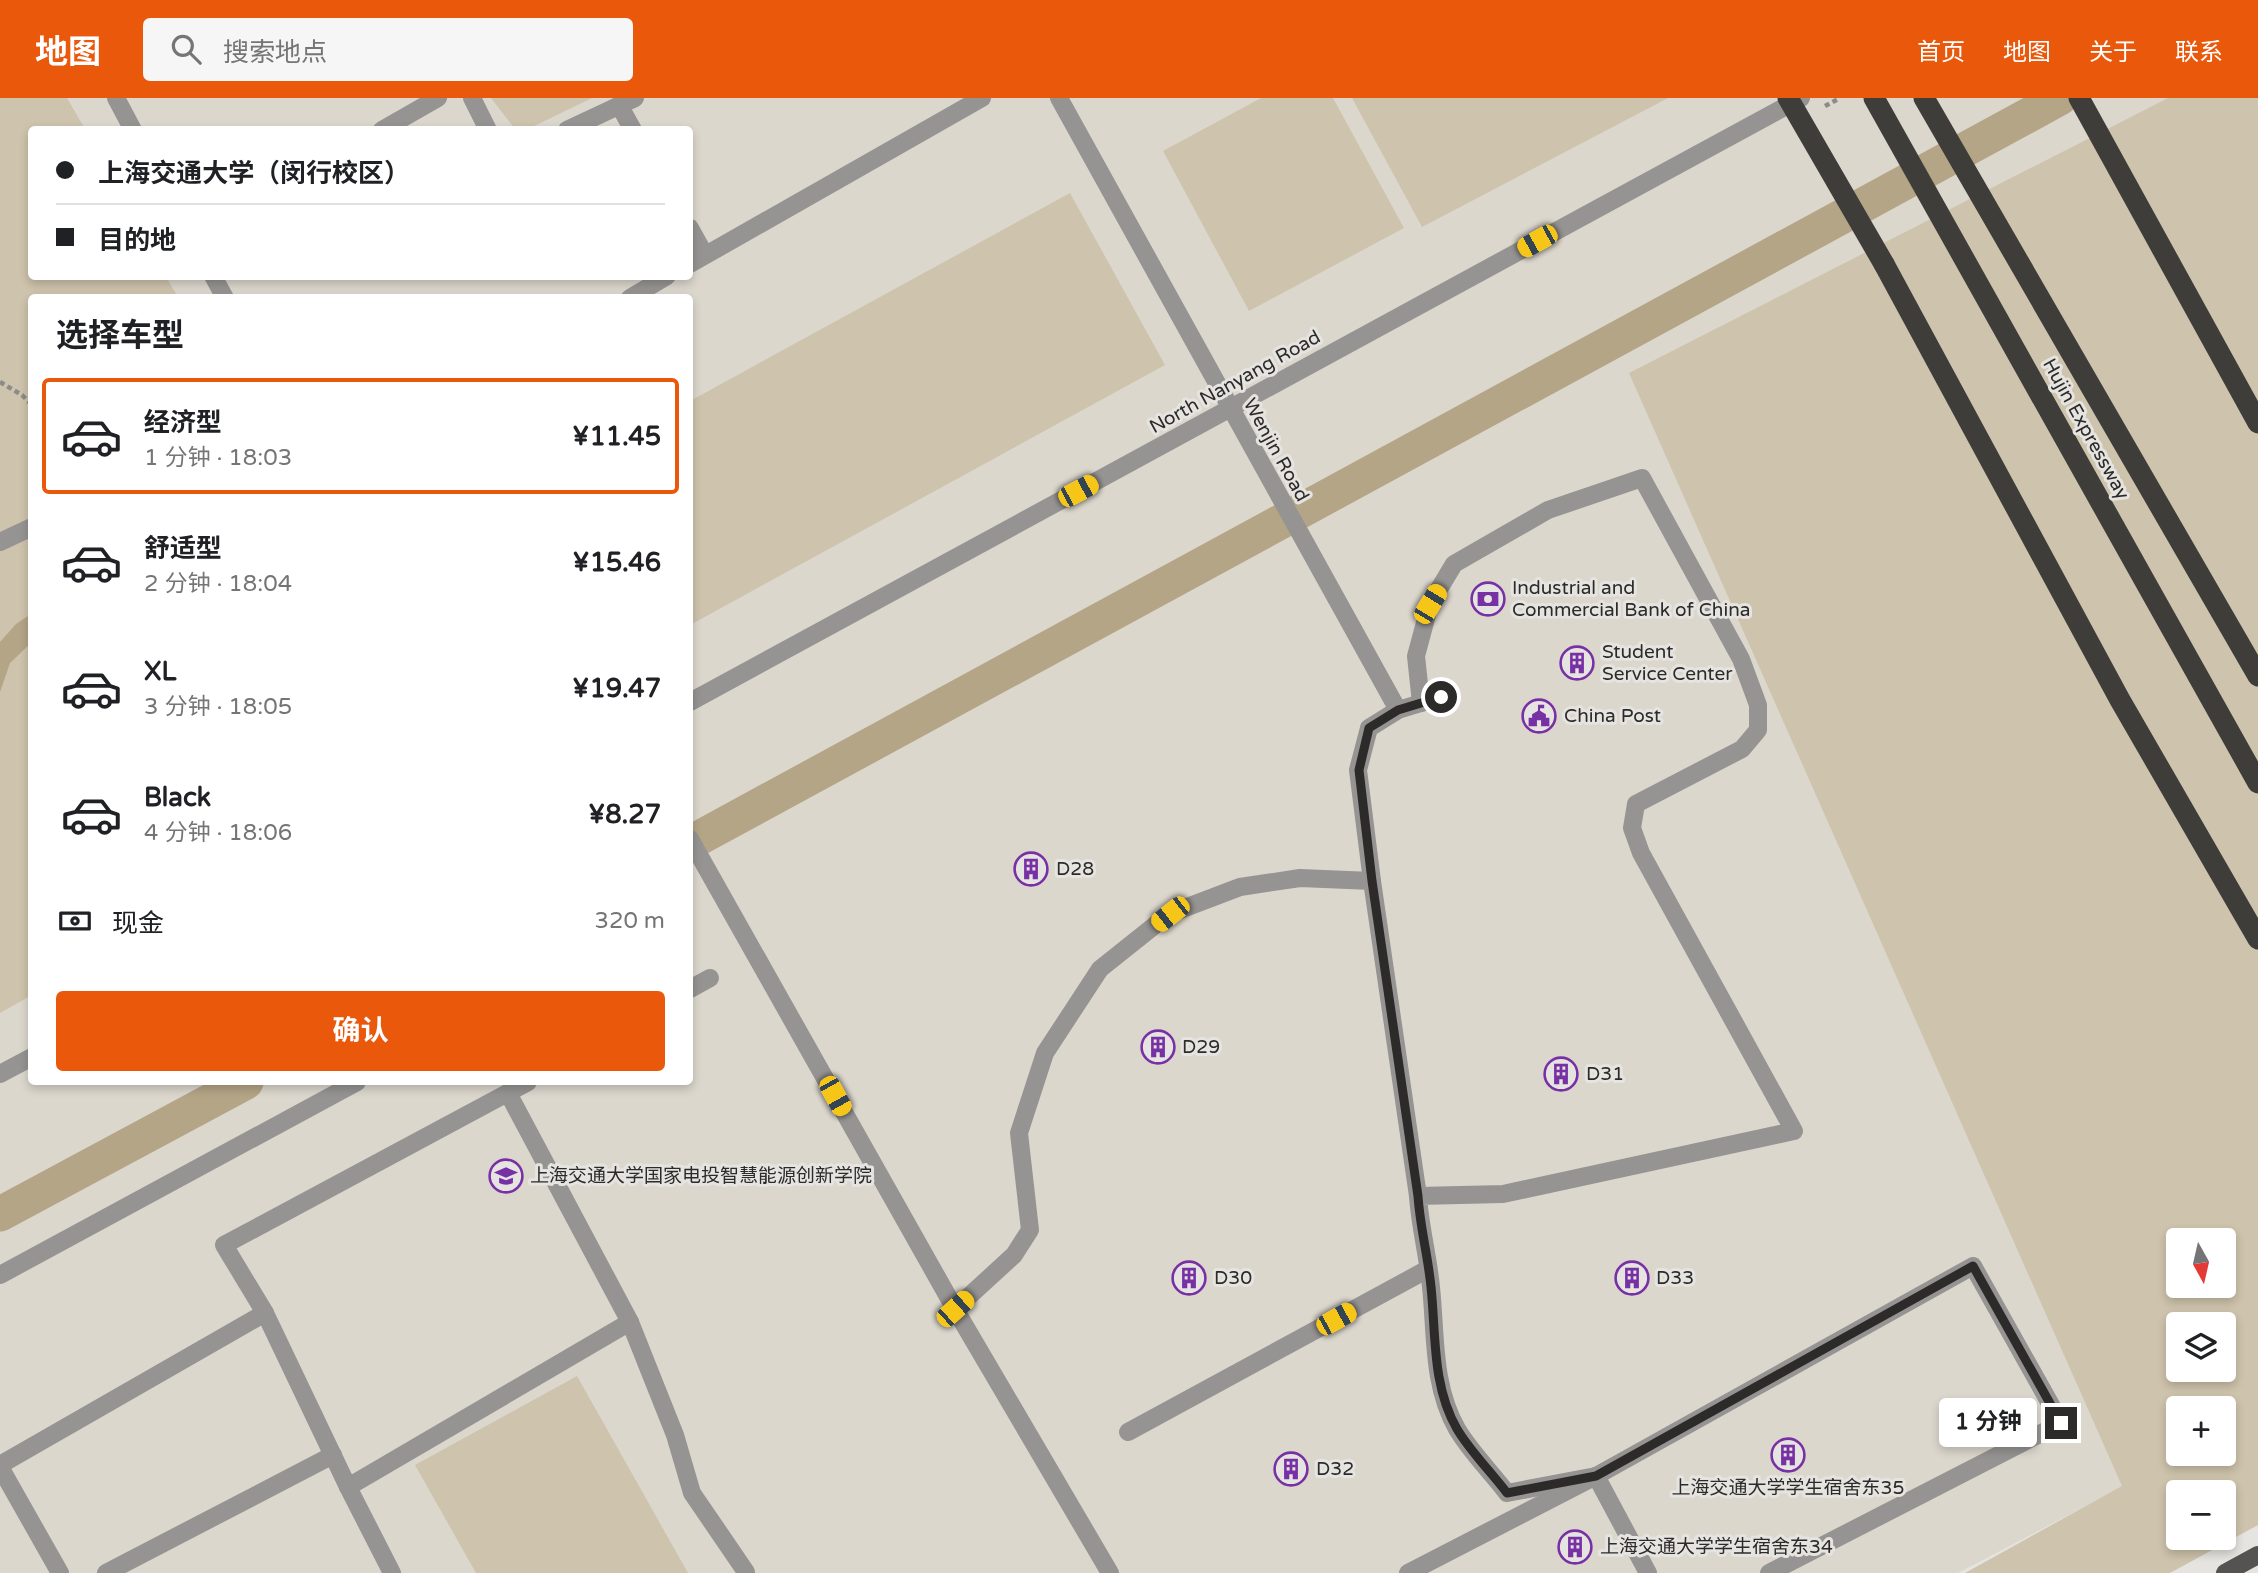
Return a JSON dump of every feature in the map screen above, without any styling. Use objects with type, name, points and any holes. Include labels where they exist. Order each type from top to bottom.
[{"type":"highway","points":[[1788,98],[1884,264],[2120,700],[2258,939]]},
{"type":"highway","name":"Hujin Expressway","points":[[1874,98],[2258,783]]},
{"type":"highway","name":"Hujin Expressway","points":[[1924,98],[2258,676]]},
{"type":"highway","points":[[2080,98],[2258,423]]},
{"type":"main road","points":[[2225,1573],[2258,1555]]},
{"type":"street","points":[[116,98],[131,126]]},
{"type":"street","points":[[389,126],[438,98]]},
{"type":"street","points":[[472,98],[486,126]]},
{"type":"street","points":[[693,242],[697,260],[982,98]]},
{"type":"street","name":"Wenjin Road","points":[[1059,98],[1398,710]]},
{"type":"street","name":"North Nanyang Road","points":[[693,700],[1801,98]]},
{"type":"street","points":[[576,126],[627,102],[632,126]]},
{"type":"street","points":[[637,294],[660,280]]},
{"type":"street","points":[[1418,1196],[1503,1194],[1794,1131],[1641,853],[1632,828],[1636,804],[1742,749],[1758,730],[1758,705],[1741,659],[1642,478],[1548,510],[1454,564],[1430,604],[1416,656],[1422,703]]},
{"type":"street","points":[[0,542],[28,529]]},
{"type":"street","points":[[1441,697],[1398,710],[1369,728],[1359,770],[1372,881],[1428,1269],[1441,1388],[1457,1429],[1507,1493],[1596,1476]]},
{"type":"street","points":[[693,844],[955,1309],[1110,1573]]},
{"type":"street","points":[[955,1309],[1014,1255],[1030,1230],[1019,1133],[1045,1053],[1100,969],[1170,914],[1240,887],[1300,878],[1372,881]]},
{"type":"street","points":[[693,987],[710,978]]},
{"type":"street","points":[[0,1074],[28,1059]]},
{"type":"street","points":[[0,1275],[351,1085]]},
{"type":"street","points":[[392,1573],[265,1313],[224,1245],[523,1085]]},
{"type":"street","points":[[508,1093],[631,1322],[675,1435],[692,1493],[746,1572]]},
{"type":"street","points":[[1408,1573],[1596,1476],[1973,1266],[2061,1423],[1769,1573]]},
{"type":"street","points":[[1128,1432],[1428,1269]]},
{"type":"street","points":[[60,1573],[0,1466],[265,1313]]},
{"type":"street","points":[[348,1487],[631,1322]]},
{"type":"street","points":[[106,1573],[333,1455]]},
{"type":"street","points":[[1596,1476],[1648,1573]]},
{"type":"path","points":[[0,382],[28,401]]},
{"type":"shaded area","points":[[0,98],[2258,98],[2229,1228],[2166,1228],[2166,1298],[2227,1298],[2227,1312],[2166,1312],[2166,1382],[2225,1382],[2224,1396],[2166,1396],[2166,1464],[1958,1573],[0,1573]]},
{"type":"shaded area","points":[[0,98],[67,98],[83,126],[28,126],[28,280],[168,280],[176,294],[28,294],[28,997],[0,1013]]},
{"type":"shaded area","points":[[491,98],[592,98],[534,126],[513,126]]},
{"type":"shaded area","points":[[1261,98],[1333,98],[1404,228],[1249,311],[1163,151]]},
{"type":"shaded area","points":[[1352,98],[1668,98],[1422,227]]},
{"type":"shaded area","points":[[2168,98],[2258,98],[2258,1525],[2236,1537],[2236,1480],[2166,1480],[2166,1550],[2212,1550],[2170,1573],[1965,1573],[2122,1486],[1629,373]]},
{"type":"shaded area","points":[[1070,193],[1165,365],[693,623],[693,399]]},
{"type":"shaded area","points":[[28,616],[28,646],[10,663],[0,692],[0,642],[16,624]]},
{"type":"shaded area","points":[[577,1376],[688,1573],[476,1573],[415,1465]]},
{"type":"waterway","points":[[693,841],[2060,98]]},
{"type":"waterway","points":[[0,1214],[240,1085]]},
{"type":"place","name":"Industrial and Commercial Bank of China","points":[[1488,599]]},
{"type":"place","name":"Student Service Center","points":[[1577,663]]},
{"type":"place","name":"China Post","points":[[1539,716]]},
{"type":"place","name":"D28","points":[[1031,869]]},
{"type":"place","name":"D29","points":[[1158,1047]]},
{"type":"place","name":"D31","points":[[1561,1074]]},
{"type":"place","name":"上海交通大学国家电投智慧能源创新学院","points":[[506,1176]]},
{"type":"place","name":"D30","points":[[1189,1278]]},
{"type":"place","name":"D33","points":[[1632,1278]]},
{"type":"place","name":"上海交通大学学生宿舍东35","points":[[1788,1455]]},
{"type":"place","name":"D32","points":[[1291,1469]]},
{"type":"place","name":"上海交通大学学生宿舍东34","points":[[1575,1547]]},
{"type":"route","points":[[1441,697],[1398,710],[1369,728],[1359,770],[1372,881],[1431,1284],[1441,1388],[1457,1429],[1507,1493],[1596,1476],[1973,1266],[2061,1423]]}]
